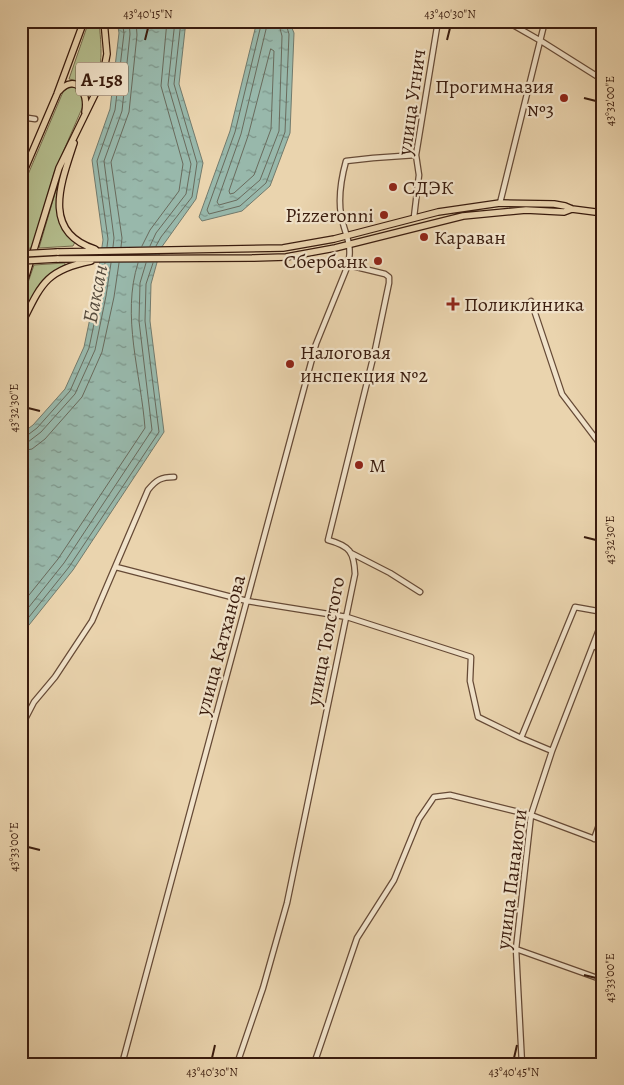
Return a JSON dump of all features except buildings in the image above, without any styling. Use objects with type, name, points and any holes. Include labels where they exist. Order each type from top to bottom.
[{"type":"main road","name":"А-158","points":[[21,178],[57,94],[84,21]]},
{"type":"main road","name":"А-158","points":[[21,292],[59,168],[96,94],[105,66],[107,54],[104,21]]},
{"type":"main road","points":[[57,94],[62,88],[71,85],[80,87],[83,90],[86,100],[83,121]]},
{"type":"main road","points":[[77,132],[61,186],[59,201],[61,218],[68,232],[76,240],[84,245],[100,250]]},
{"type":"main road","points":[[21,171],[28,160]]},
{"type":"main road","points":[[21,261],[100,250],[270,249],[297,246],[348,236],[414,217],[500,203],[554,204],[565,206],[572,210]]},
{"type":"main road","points":[[21,254],[100,259],[286,257],[350,244],[463,216],[512,211],[564,212],[572,210],[603,213]]},
{"type":"main road","points":[[21,325],[39,292],[51,276],[67,267],[100,259]]},
{"type":"street","name":"улица Угнич","points":[[414,217],[419,175],[416,155],[438,21]]},
{"type":"street","points":[[506,21],[541,40],[603,80]]},
{"type":"street","points":[[500,203],[545,21]]},
{"type":"street","points":[[21,117],[35,118]]},
{"type":"street","name":"улица Катханова","points":[[122,1064],[316,344],[348,265],[350,244],[342,217],[339,197],[346,161],[416,155]]},
{"type":"street","name":"улица Толстого","points":[[237,1064],[263,988],[287,903],[347,618],[354,574],[354,563],[347,546],[328,540],[375,350],[389,277],[385,274],[348,265]]},
{"type":"street","points":[[531,301],[562,394],[603,448]]},
{"type":"street","points":[[21,727],[34,702],[55,677],[92,621],[148,490],[154,482],[161,478],[174,477]]},
{"type":"street","points":[[351,553],[390,573],[420,592]]},
{"type":"street","points":[[116,567],[247,600],[347,618],[471,657],[470,681],[478,717],[552,751]]},
{"type":"street","points":[[521,738],[575,607],[603,612]]},
{"type":"street","name":"улица Панаиоти","points":[[522,1064],[516,949],[531,816],[552,751],[603,619]]},
{"type":"street","points":[[593,646],[603,650]]},
{"type":"street","points":[[314,1064],[357,938],[394,880],[419,820],[434,797],[450,795],[531,816],[603,842]]},
{"type":"street","points":[[594,839],[603,814]]},
{"type":"street","points":[[516,949],[603,980]]},
{"type":"green space","points":[[89,21],[99,21],[101,48],[98,75],[90,92],[82,82],[69,79]]},
{"type":"green space","points":[[75,87],[84,95],[83,106],[54,173],[32,248],[21,249],[21,191],[63,92],[68,88]]},
{"type":"green space","points":[[63,166],[59,183],[57,209],[61,223],[75,242],[73,246],[39,248]]},
{"type":"green space","points":[[65,263],[44,282],[21,321],[21,303],[34,265]]},
{"type":"water","name":"Баксан","points":[[117,21],[186,21],[179,84],[203,163],[196,199],[161,248],[151,284],[150,321],[164,432],[73,570],[21,635],[21,434],[33,425],[65,389],[84,347],[95,294],[103,240],[92,160],[110,109],[119,33]]},
{"type":"water","points":[[257,21],[289,21],[294,33],[290,133],[270,186],[242,211],[202,221],[199,217],[230,131]]},
{"type":"place","name":"Прогимназия №3","points":[[564,98]]},
{"type":"place","name":"СДЭК","points":[[393,187]]},
{"type":"place","name":"Pizzeronni","points":[[384,215]]},
{"type":"place","name":"Караван","points":[[424,237]]},
{"type":"place","name":"Сбербанк","points":[[378,261]]},
{"type":"place","name":"Поликлиника","points":[[453,304]]},
{"type":"place","name":"Налоговая инспекция №2","points":[[290,364]]},
{"type":"place","name":"М","points":[[359,465]]}]
